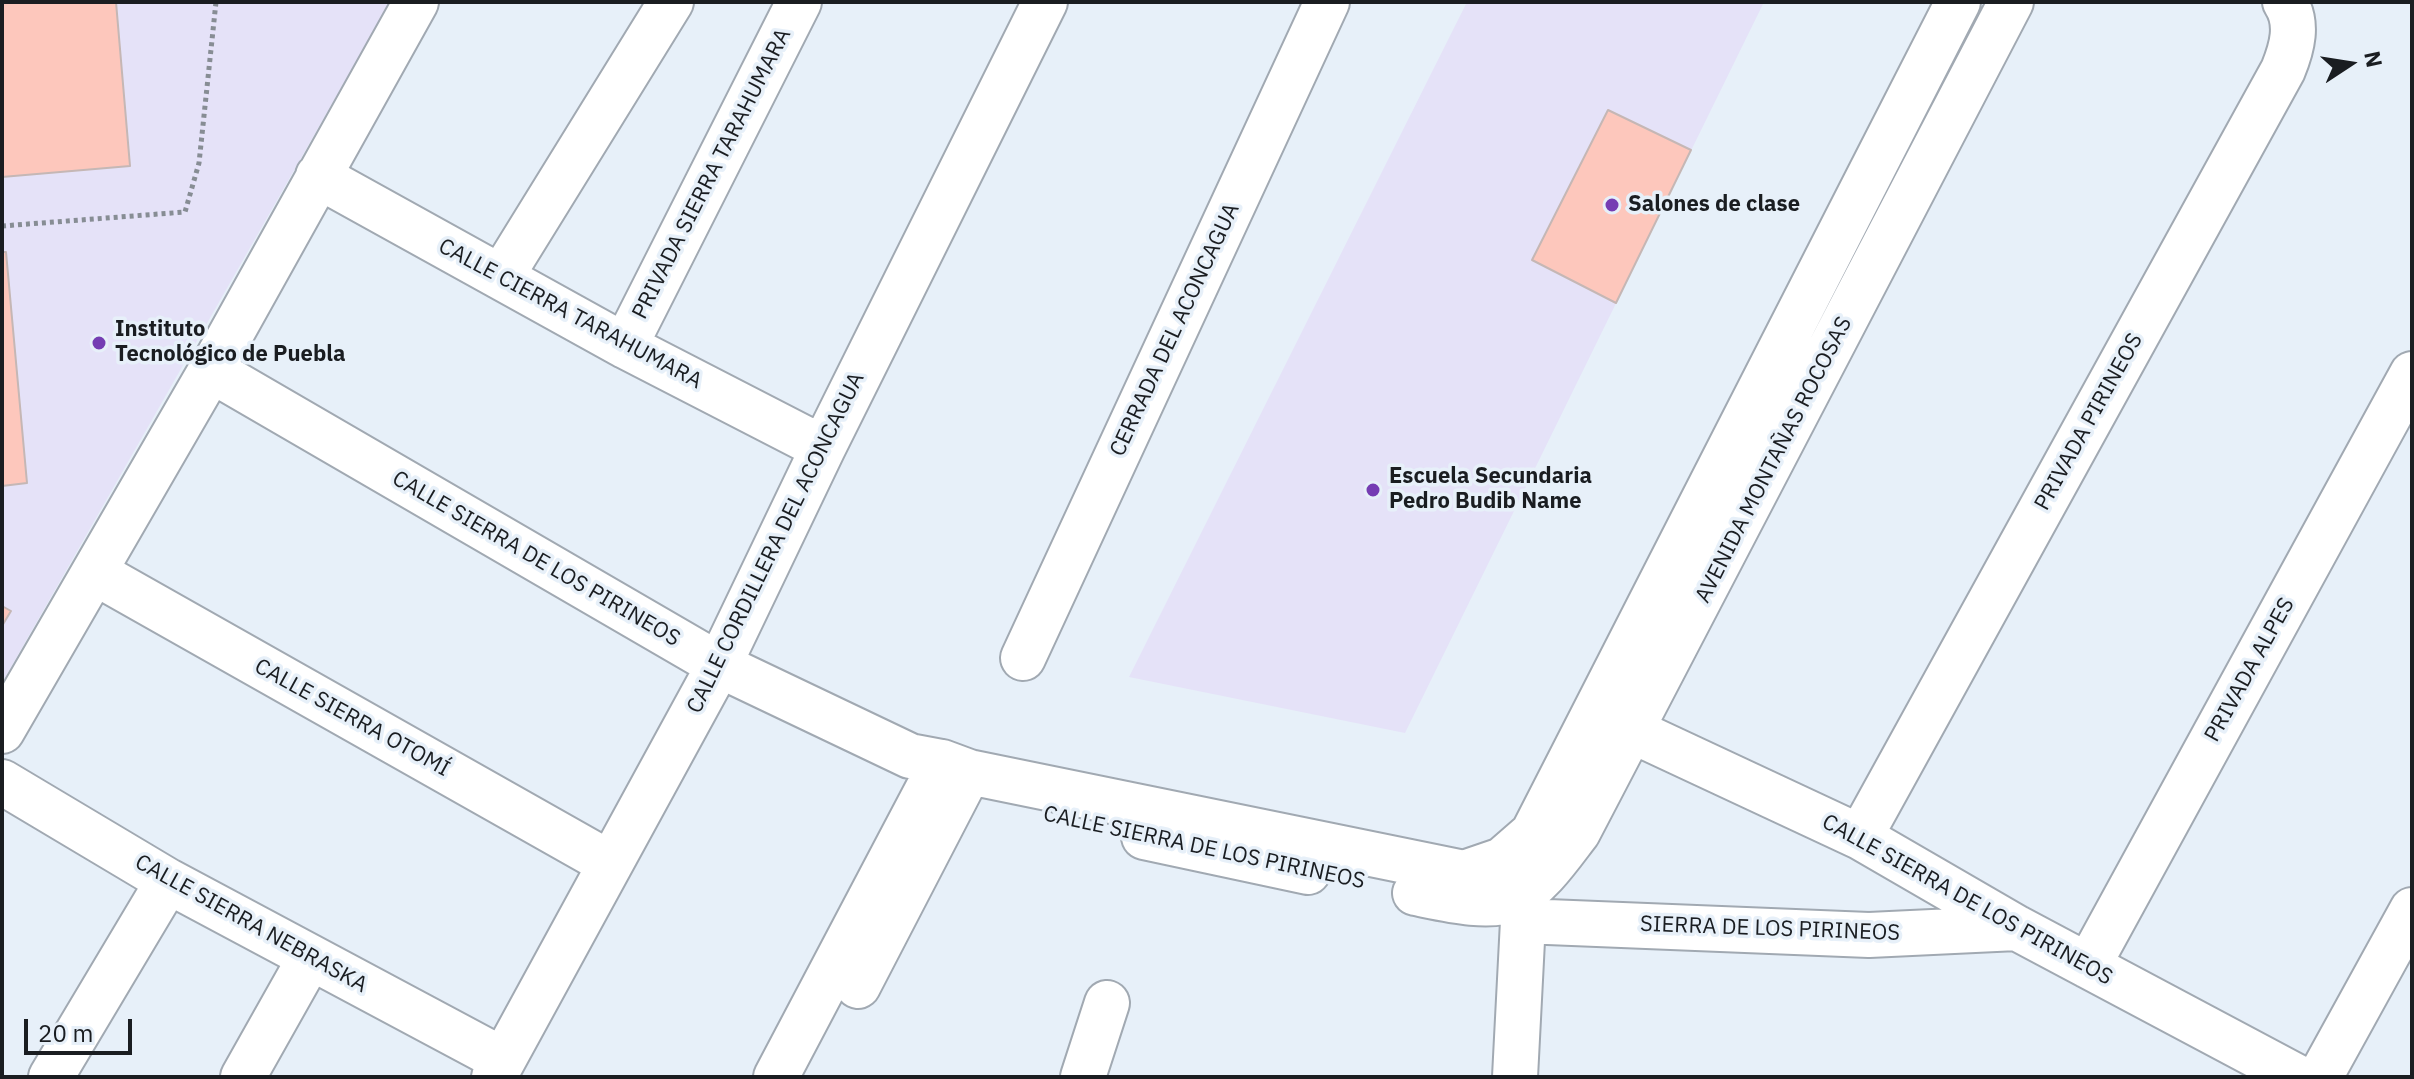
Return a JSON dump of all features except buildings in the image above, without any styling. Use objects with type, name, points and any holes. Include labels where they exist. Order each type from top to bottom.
[{"type":"street","points":[[2,731],[211,370],[416,2]]},
{"type":"street","points":[[501,277],[671,2]]},
{"type":"street","name":"PRIVADA SIERRA TARAHUMARA","points":[[625,346],[799,2]]},
{"type":"street","name":"CALLE CORDILLERA DEL ACONCAGUA","points":[[498,1068],[719,665],[823,448],[1045,2]]},
{"type":"street","name":"CERRADA DEL ACONCAGUA","points":[[1023,658],[1327,2]]},
{"type":"street","name":"AVENIDA MONTAÑAS ROCOSAS","points":[[1512,893],[1533,833],[1958,2]]},
{"type":"street","name":"AVENIDA MONTAÑAS ROCOSAS","points":[[1512,893],[1543,876],[1578,832],[2011,2]]},
{"type":"street","name":"PRIVADA PIRINEOS","points":[[1860,837],[2283,70],[2291,52],[2293,33],[2291,11],[2285,2]]},
{"type":"street","name":"CALLE CIERRA TARAHUMARA","points":[[318,176],[625,346],[823,448]]},
{"type":"street","name":"CALLE SIERRA DE LOS PIRINEOS","points":[[211,370],[719,665],[942,773],[1464,873],[1512,893]]},
{"type":"street","name":"PRIVADA ALPES","points":[[2088,966],[2412,374]]},
{"type":"street","name":"CALLE SIERRA OTOMÍ","points":[[94,572],[609,863]]},
{"type":"street","name":"CALLE SIERRA DE LOS PIRINEOS","points":[[1633,731],[1860,837],[2017,928],[2297,1077]]},
{"type":"street","points":[[776,1077],[942,773]]},
{"type":"street","points":[[810,1077],[942,773]]},
{"type":"street","name":"CALLE SIERRA NEBRASKA","points":[[2,782],[168,881],[310,958],[498,1068]]},
{"type":"street","points":[[51,1077],[168,881]]},
{"type":"street","points":[[1512,893],[1515,1077]]},
{"type":"street","name":"SIERRA DE LOS PIRINEOS","points":[[1512,893],[1869,935],[2017,928]]},
{"type":"street","points":[[2320,1077],[2412,910]]},
{"type":"street","points":[[243,1077],[310,958]]},
{"type":"street","points":[[1083,1077],[1107,1003]]},
{"type":"path","points":[[2,226],[185,212],[199,163],[216,2]]},
{"type":"shaded area","name":"Instituto Tecnológico de Puebla","points":[[2,2],[390,2],[2,683]]},
{"type":"shaded area","name":"Escuela Secundaria Pedro Budib Name","points":[[1467,2],[1764,2],[1405,733],[1129,677]]},
{"type":"place","name":"Salones de clase","points":[[1612,205]]},
{"type":"place","name":"Instituto Tecnológico de Puebla","points":[[99,343]]},
{"type":"place","name":"Escuela Secundaria Pedro Budib Name","points":[[1373,490]]}]
